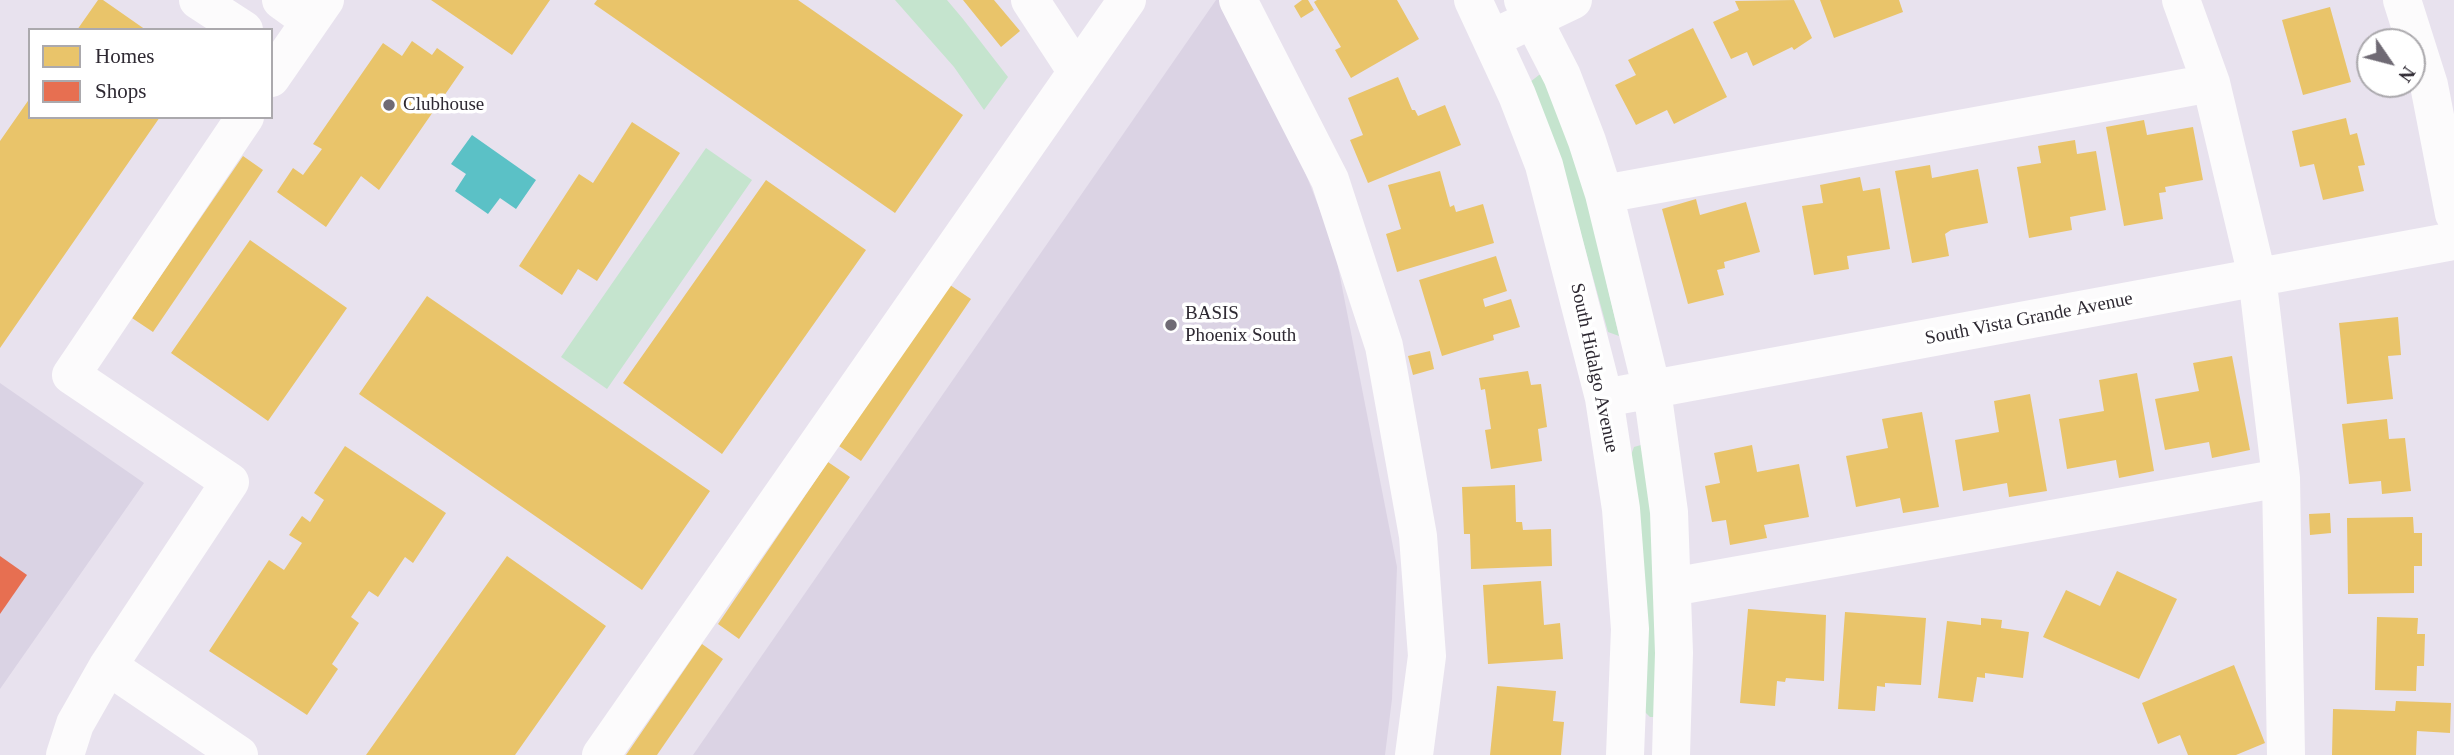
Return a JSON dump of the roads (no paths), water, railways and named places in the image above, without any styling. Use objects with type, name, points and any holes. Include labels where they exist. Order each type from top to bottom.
[{"type":"street","points":[[198,0],[241,28]]},
{"type":"street","points":[[1030,0],[1077,72]]},
{"type":"street","points":[[601,755],[1127,0]]},
{"type":"street","points":[[1238,0],[1330,180],[1384,346],[1418,536],[1427,656],[1414,755]]},
{"type":"street","name":"South Hidalgo Avenue","points":[[1473,0],[1544,165],[1604,398],[1622,509],[1629,617],[1626,755]]},
{"type":"street","points":[[1491,39],[1528,10],[1573,0]]},
{"type":"street","points":[[2180,0],[2211,83],[2257,276],[2281,478],[2286,755]]},
{"type":"street","points":[[2402,0],[2429,85],[2454,214]]},
{"type":"street","points":[[276,61],[305,7]]},
{"type":"street","points":[[1528,10],[1562,76],[1604,194],[1652,390],[1669,512],[1674,653],[1671,755]]},
{"type":"street","points":[[1604,194],[2211,83]]},
{"type":"street","points":[[69,753],[75,723],[108,666],[230,482],[71,375],[244,119]]},
{"type":"street","name":"South Vista Grande Avenue","points":[[1604,398],[2454,241]]},
{"type":"street","points":[[1672,587],[2281,478]]},
{"type":"street","points":[[108,666],[239,755]]},
{"type":"water","points":[[472,135],[536,180],[516,209],[500,198],[488,214],[455,191],[466,174],[451,164]]},
{"type":"place","name":"Clubhouse","points":[[389,105]]},
{"type":"place","name":"BASIS Phoenix South","points":[[1171,325]]}]
